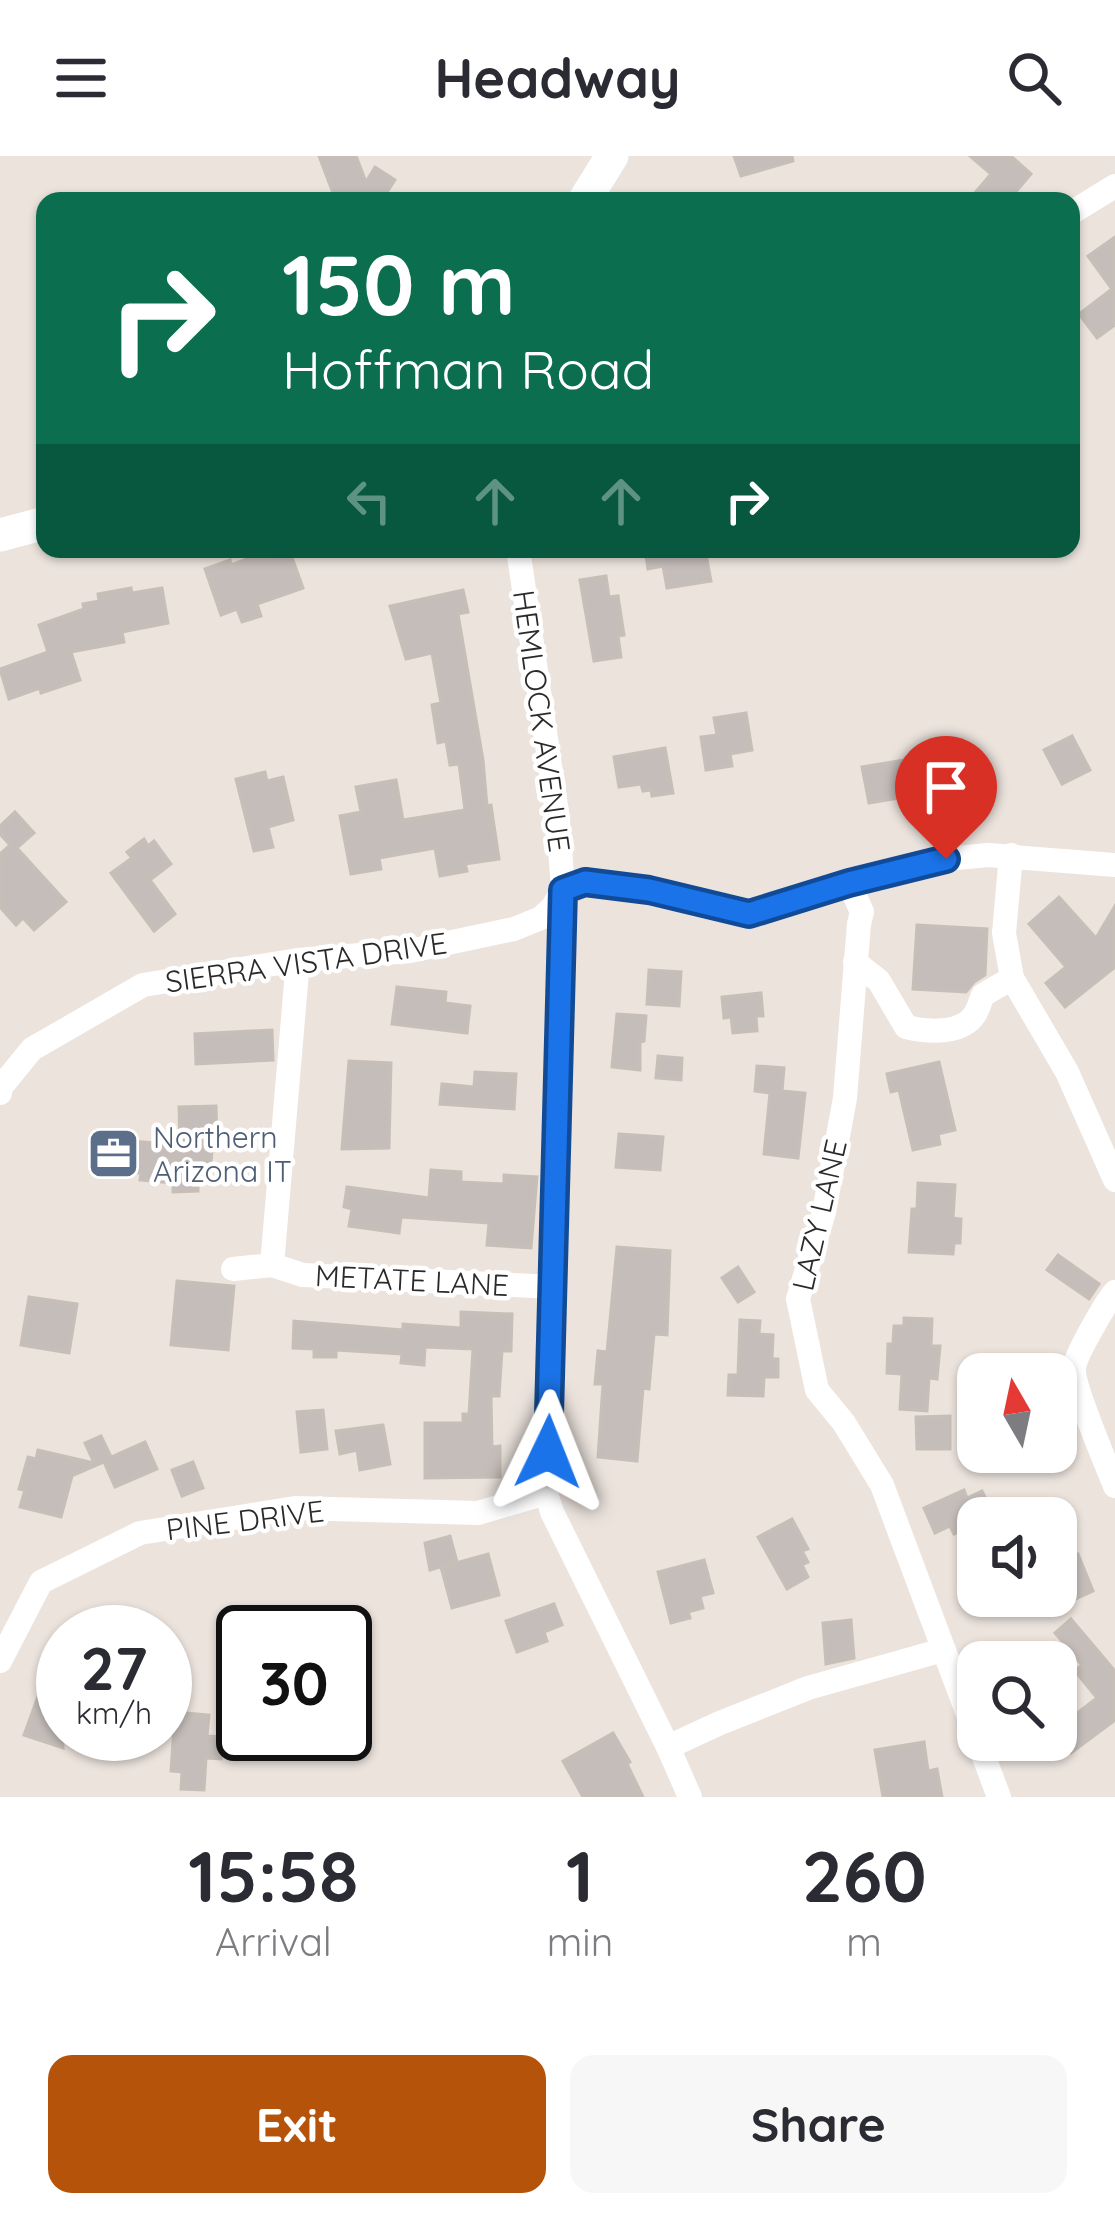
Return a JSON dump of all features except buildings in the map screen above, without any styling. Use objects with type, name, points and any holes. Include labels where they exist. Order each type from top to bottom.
[{"type":"street","points":[[590,192],[612,156]]},
{"type":"street","points":[[1080,207],[1115,186]]},
{"type":"street","points":[[0,535],[36,526]]},
{"type":"street","name":"HEMLOCK AVENUE","points":[[522,558],[563,890],[546,1493],[690,1797]]},
{"type":"street","points":[[563,890],[585,882],[649,890],[749,914],[946,859],[1011,856],[1115,865]]},
{"type":"street","points":[[1011,856],[1004,933],[1012,978],[1067,1072],[1115,1180]]},
{"type":"street","name":"LAZY LANE","points":[[849,883],[862,912],[845,1098],[824,1212],[798,1299],[817,1390],[882,1485],[999,1797]]},
{"type":"street","name":"SIERRA VISTA DRIVE","points":[[0,1093],[32,1049],[143,985],[298,960],[410,952],[514,929],[541,919],[563,890]]},
{"type":"street","points":[[272,1265],[298,960]]},
{"type":"street","points":[[855,962],[879,981],[906,1028],[925,1032],[966,1024],[976,1013],[982,994],[1012,978]]},
{"type":"street","name":"METATE LANE","points":[[232,1269],[272,1265],[303,1275],[554,1287]]},
{"type":"street","points":[[1115,1292],[1074,1367],[1115,1486]]},
{"type":"street","name":"PINE DRIVE","points":[[0,1661],[40,1582],[140,1533],[295,1508],[478,1513],[546,1493]]},
{"type":"street","points":[[668,1747],[808,1688],[943,1650]]},
{"type":"place","name":"Northern Arizona IT","points":[[114,1154]]},
{"type":"route","points":[[548,1452],[563,890],[585,882],[649,890],[749,914],[946,859]]}]
